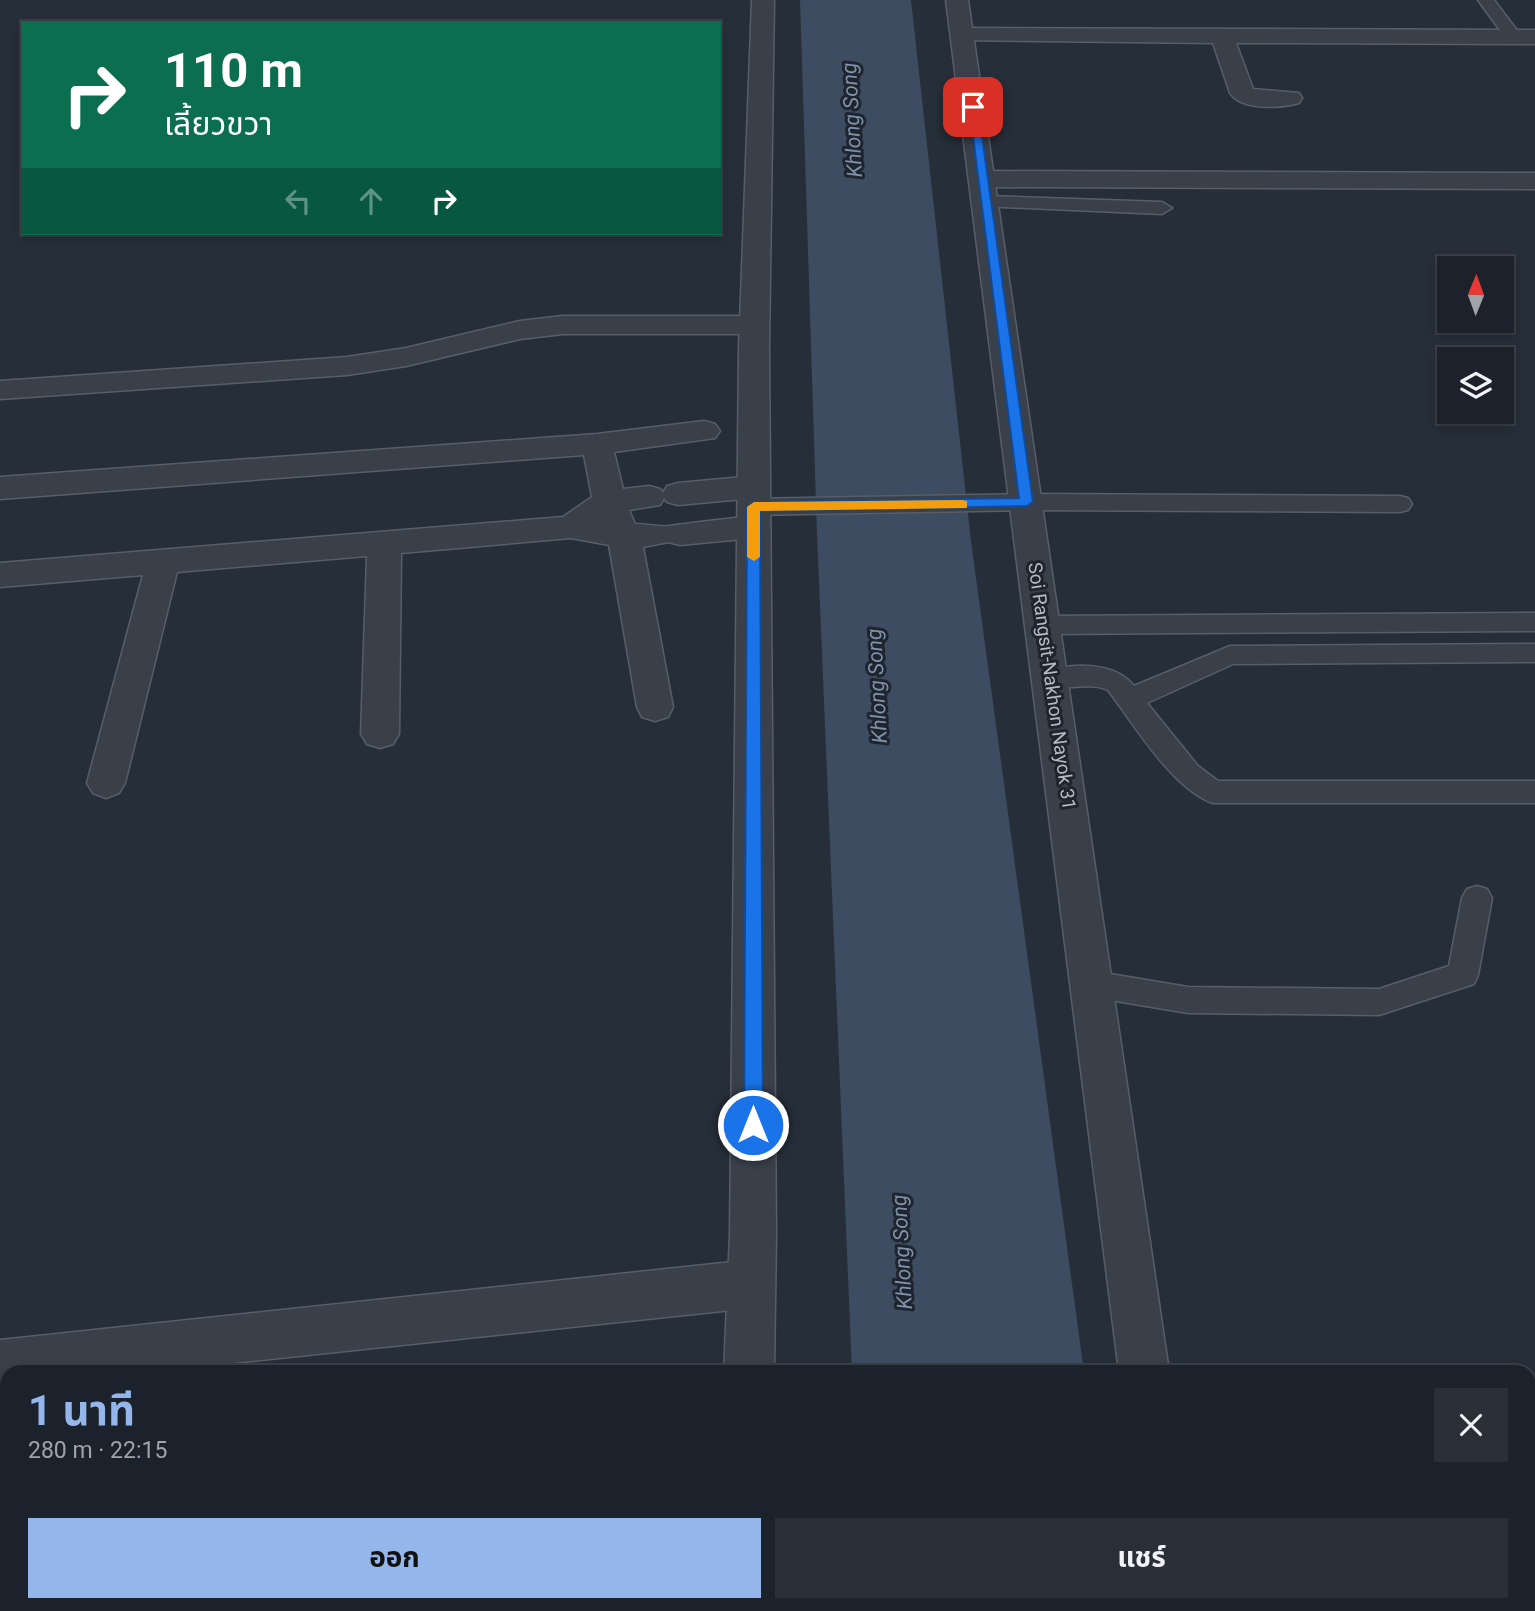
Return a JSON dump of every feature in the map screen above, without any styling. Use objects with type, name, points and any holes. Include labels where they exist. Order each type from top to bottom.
[{"type":"street","points":[[749,1365],[759,507],[755,326],[763,0]]},
{"type":"street","name":"Soi Rangsit-Nakhon Nayok 31","points":[[957,0],[1143,1365]]},
{"type":"street","points":[[963,35],[1525,37]]},
{"type":"street","points":[[1222,36],[1242,93],[1255,98],[1290,98]]},
{"type":"street","points":[[985,190],[1535,181]]},
{"type":"street","points":[[0,390],[347,366],[406,357],[520,330],[563,325],[755,326]]},
{"type":"street","points":[[0,488],[597,444],[704,431]]},
{"type":"street","points":[[597,444],[609,501],[653,535]]},
{"type":"street","points":[[571,527],[609,501],[664,495],[759,507]]},
{"type":"street","points":[[0,575],[571,527],[653,535],[759,507]]},
{"type":"street","points":[[653,535],[655,708]]},
{"type":"street","points":[[380,734],[384,542]]},
{"type":"street","points":[[106,783],[163,562]]},
{"type":"street","points":[[0,1365],[751,1284]]},
{"type":"lane","points":[[1486,0],[1525,37]]},
{"type":"lane","points":[[985,190],[1162,208]]},
{"type":"lane","points":[[759,507],[1027,502],[1399,504]]},
{"type":"lane","points":[[1044,625],[1535,622]]},
{"type":"lane","points":[[1130,699],[1230,655],[1535,653]]},
{"type":"lane","points":[[1051,679],[1101,677],[1117,683],[1188,774],[1213,792],[1535,792]]},
{"type":"lane","points":[[1092,984],[1188,1000],[1379,1002],[1463,975],[1477,898]]},
{"type":"water","name":"Khlong Song","points":[[800,0],[911,0],[971,541],[1083,1365],[852,1365],[817,534]]},
{"type":"slow traffic","points":[[754,557],[754,507],[962,504]]},
{"type":"route","points":[[753,1125],[754,507],[1027,502],[973,107]]}]
